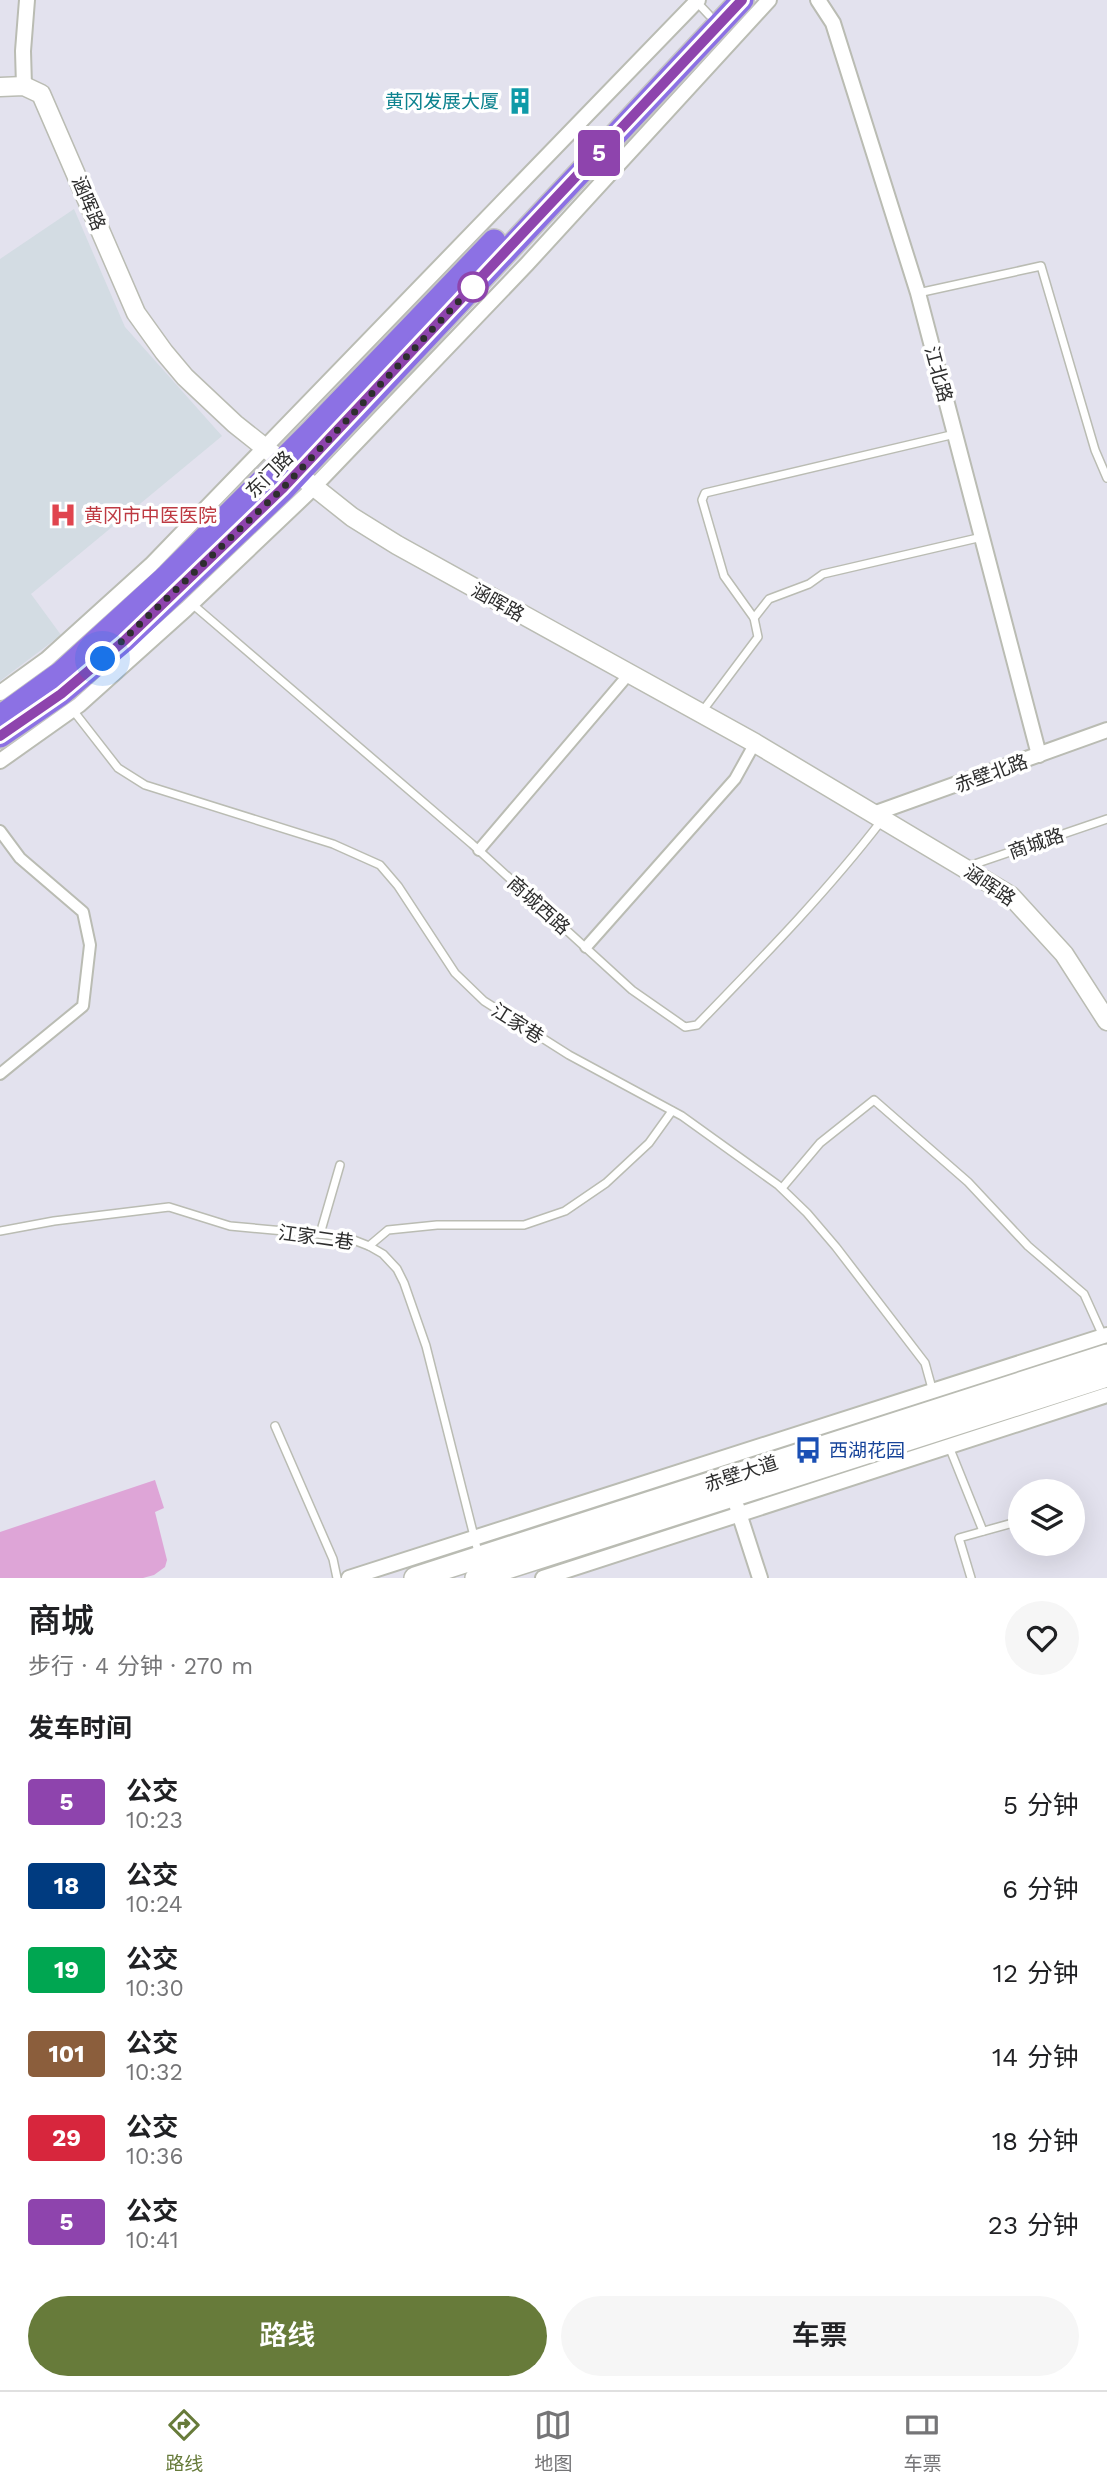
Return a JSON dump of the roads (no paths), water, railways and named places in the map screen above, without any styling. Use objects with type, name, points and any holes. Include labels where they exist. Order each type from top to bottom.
[{"type":"main road","name":"东门路","points":[[0,718],[72,664],[167,575],[289,468],[742,0]]},
{"type":"main road","name":"东门路","points":[[0,736],[67,702],[124,641],[183,597],[289,468],[704,3]]},
{"type":"main road","name":"赤壁大道","points":[[477,1558],[736,1505],[940,1419],[1106,1342]]},
{"type":"main road","name":"赤壁大道","points":[[415,1578],[940,1419],[1107,1376]]},
{"type":"street","points":[[0,87],[24,86],[23,51],[27,0]]},
{"type":"street","points":[[0,693],[47,659],[151,565],[289,468],[527,264],[769,0]]},
{"type":"street","name":"江北路","points":[[818,0],[833,23],[918,293],[1039,755]]},
{"type":"street","name":"涵晖路","points":[[24,86],[34,89],[44,100],[136,313],[185,377],[289,468],[352,517],[397,545],[755,743],[1011,896],[1064,954],[1107,1021]]},
{"type":"street","points":[[479,850],[629,674]]},
{"type":"street","points":[[0,761],[67,702]]},
{"type":"street","name":"赤壁北路","points":[[878,817],[1107,730]]},
{"type":"street","points":[[586,947],[735,779],[755,743]]},
{"type":"street","points":[[0,831],[20,858],[83,912],[90,945],[83,1006],[0,1074]]},
{"type":"street","points":[[940,1419],[1107,1395]]},
{"type":"street","points":[[543,1578],[736,1505],[760,1578]]},
{"type":"street","points":[[349,1578],[477,1558]]},
{"type":"lane","points":[[918,293],[1041,266],[1095,450],[1107,478]]},
{"type":"lane","points":[[701,713],[758,637],[754,618],[724,576],[702,500],[705,493],[955,435]]},
{"type":"lane","points":[[754,618],[769,599],[809,584],[824,574],[982,537]]},
{"type":"lane","name":"商城西路","points":[[183,597],[479,850],[632,990],[685,1027],[697,1025],[858,851],[878,817]]},
{"type":"lane","name":"江家巷","points":[[67,702],[118,768],[145,785],[333,844],[380,865],[398,886],[455,973],[484,1001],[569,1055],[672,1111],[782,1188],[836,1247],[925,1363],[940,1419],[983,1531]]},
{"type":"lane","name":"商城路","points":[[965,867],[1107,819]]},
{"type":"lane","points":[[782,1188],[820,1143],[874,1100],[968,1182],[1028,1246],[1084,1294],[1106,1342]]},
{"type":"lane","name":"江家二巷","points":[[0,1231],[54,1221],[169,1207],[230,1226],[320,1234],[351,1239],[369,1246],[388,1230],[437,1225],[524,1225],[565,1210],[606,1183],[649,1143],[672,1111]]},
{"type":"lane","points":[[320,1234],[340,1165]]},
{"type":"lane","points":[[369,1246],[383,1254],[397,1269],[426,1346],[477,1558]]},
{"type":"lane","points":[[275,1426],[333,1559],[337,1578]]},
{"type":"lane","points":[[971,1578],[959,1538],[1008,1524]]},
{"type":"place","name":"黄冈发展大厦","points":[[520,101]]},
{"type":"place","name":"黄冈市中医医院","points":[[63,515]]},
{"type":"place","name":"西湖花园","points":[[808,1450]]}]
